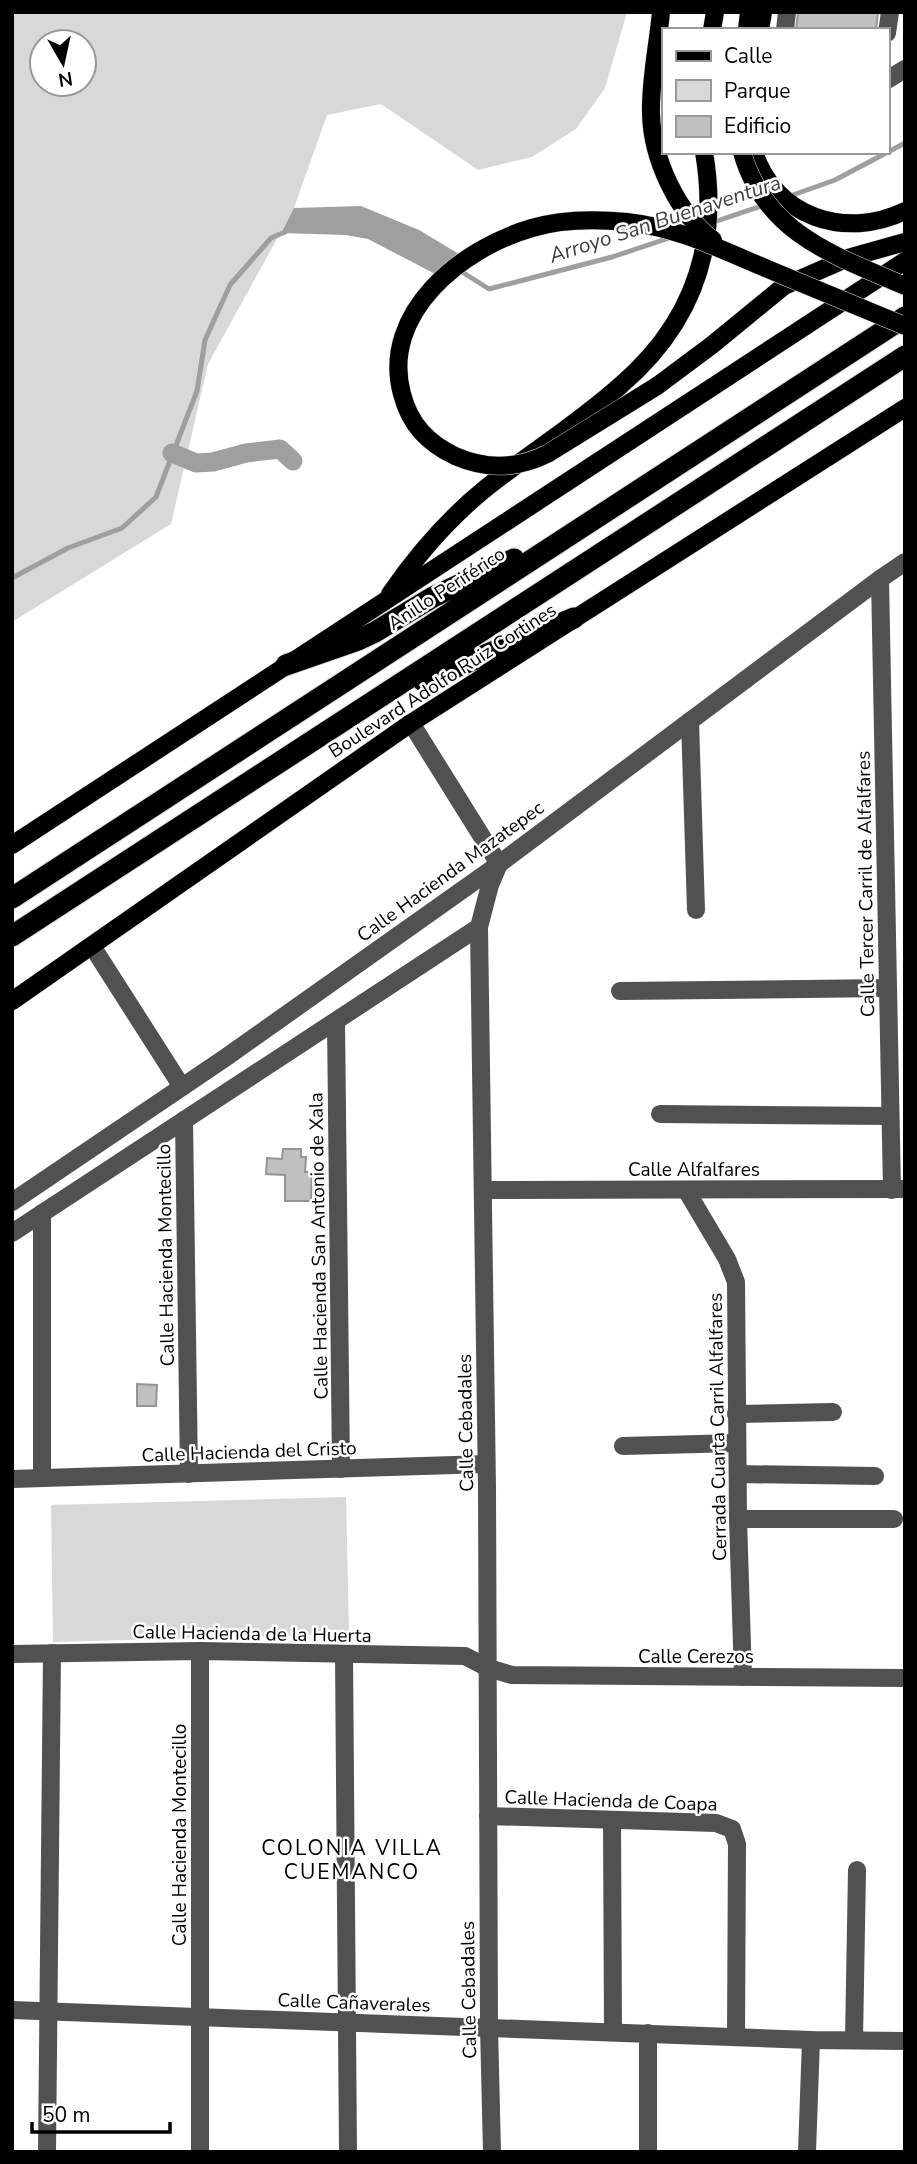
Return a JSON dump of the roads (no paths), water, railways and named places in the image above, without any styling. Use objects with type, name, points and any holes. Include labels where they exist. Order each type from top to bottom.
[{"type":"highway","name":"Anillo Periférico","points":[[12,898],[905,317]]},
{"type":"highway","points":[[12,936],[905,356]]},
{"type":"highway","points":[[286,665],[358,640],[457,585],[561,540]]},
{"type":"highway","points":[[376,701],[574,618]]},
{"type":"main road","points":[[661,12],[651,112],[664,171],[672,191],[693,221],[703,232],[733,254]]},
{"type":"main road","points":[[386,599],[421,552],[463,509],[485,489],[620,387],[651,356],[671,330],[696,279],[705,245],[709,196],[704,154]]},
{"type":"main road","points":[[743,154],[748,170],[780,219],[803,238],[827,253],[905,286]]},
{"type":"main road","points":[[755,154],[763,173],[783,199],[795,209],[811,216],[829,221],[866,223],[905,211]]},
{"type":"main road","points":[[905,243],[848,258],[794,280],[657,386],[535,460],[509,466],[481,465],[441,449],[421,433],[414,423],[407,411],[399,385],[398,355],[405,329],[411,316],[434,287],[471,256],[511,234],[555,222],[625,222],[694,237],[794,280],[905,326]]},
{"type":"main road","points":[[12,845],[905,261]]},
{"type":"main road","name":"Boulevard Adolfo Ruiz Cortines","points":[[12,1001],[411,723],[905,408]]},
{"type":"street","points":[[889,79],[905,69]]},
{"type":"street","name":"Calle Hacienda Mazatepec","points":[[12,1202],[225,1058],[499,864],[905,562]]},
{"type":"street","name":"Calle Tercer Carril de Alfalfares","points":[[880,579],[890,1116],[898,1190]]},
{"type":"street","points":[[690,721],[696,910]]},
{"type":"street","points":[[411,723],[499,864]]},
{"type":"street","name":"Calle Cebadales","points":[[492,2152],[479,927],[499,864]]},
{"type":"street","points":[[12,1233],[479,927]]},
{"type":"street","points":[[92,946],[182,1087]]},
{"type":"street","points":[[620,991],[888,988]]},
{"type":"street","name":"Calle Hacienda San Antonio de Xala","points":[[336,1022],[341,1469]]},
{"type":"street","points":[[225,1058],[243,1082]]},
{"type":"street","points":[[660,1114],[890,1116]]},
{"type":"street","name":"Calle Hacienda Montecillo","points":[[184,1120],[189,1474]]},
{"type":"street","name":"Cerrada Cuarta Carril Alfalfares","points":[[686,1190],[727,1259],[736,1282],[736,1414],[743,1677]]},
{"type":"street","name":"Calle Alfalfares","points":[[483,1191],[898,1190]]},
{"type":"street","points":[[42,1213],[42,1478]]},
{"type":"street","points":[[736,1414],[833,1412]]},
{"type":"street","points":[[623,1446],[737,1443]]},
{"type":"street","name":"Calle Hacienda del Cristo","points":[[12,1479],[486,1464]]},
{"type":"street","points":[[738,1474],[875,1476]]},
{"type":"street","points":[[738,1519],[894,1519]]},
{"type":"street","name":"Calle Hacienda Montecillo","points":[[200,1651],[200,2152]]},
{"type":"street","name":"Calle Hacienda de la Huerta","points":[[12,1654],[200,1651],[465,1656],[488,1668]]},
{"type":"street","points":[[47,2152],[52,1653]]},
{"type":"street","points":[[344,1655],[348,2152]]},
{"type":"street","name":"Calle Cerezos","points":[[488,1668],[512,1675],[905,1678]]},
{"type":"street","name":"Calle Hacienda de Coapa","points":[[488,1816],[716,1823],[732,1829],[737,1844],[736,2035]]},
{"type":"street","points":[[612,1820],[613,2031]]},
{"type":"street","points":[[854,2040],[857,1870]]},
{"type":"street","name":"Calle Cañaverales","points":[[12,2010],[346,2024],[905,2040]]},
{"type":"street","points":[[648,2033],[648,2152]]},
{"type":"street","points":[[807,2152],[811,2039]]},
{"type":"waterway","name":"Arroyo San Buenaventura","points":[[889,151],[905,143]]},
{"type":"waterway","name":"Arroyo San Buenaventura","points":[[790,196],[835,180],[884,154]]},
{"type":"waterway","name":"Arroyo San Buenaventura","points":[[711,223],[764,205]]},
{"type":"waterway","name":"Arroyo San Buenaventura","points":[[12,578],[68,548],[122,528],[156,497],[197,391],[205,340],[230,285],[271,238],[285,232]]},
{"type":"waterway","name":"Arroyo San Buenaventura","points":[[459,270],[489,289],[612,257],[672,237]]},
{"type":"waterway","points":[[172,453],[196,463],[280,449],[293,461]]},
{"type":"district","name":"COLONIA VILLA CUEMANCO","points":[[352,1860]]}]
